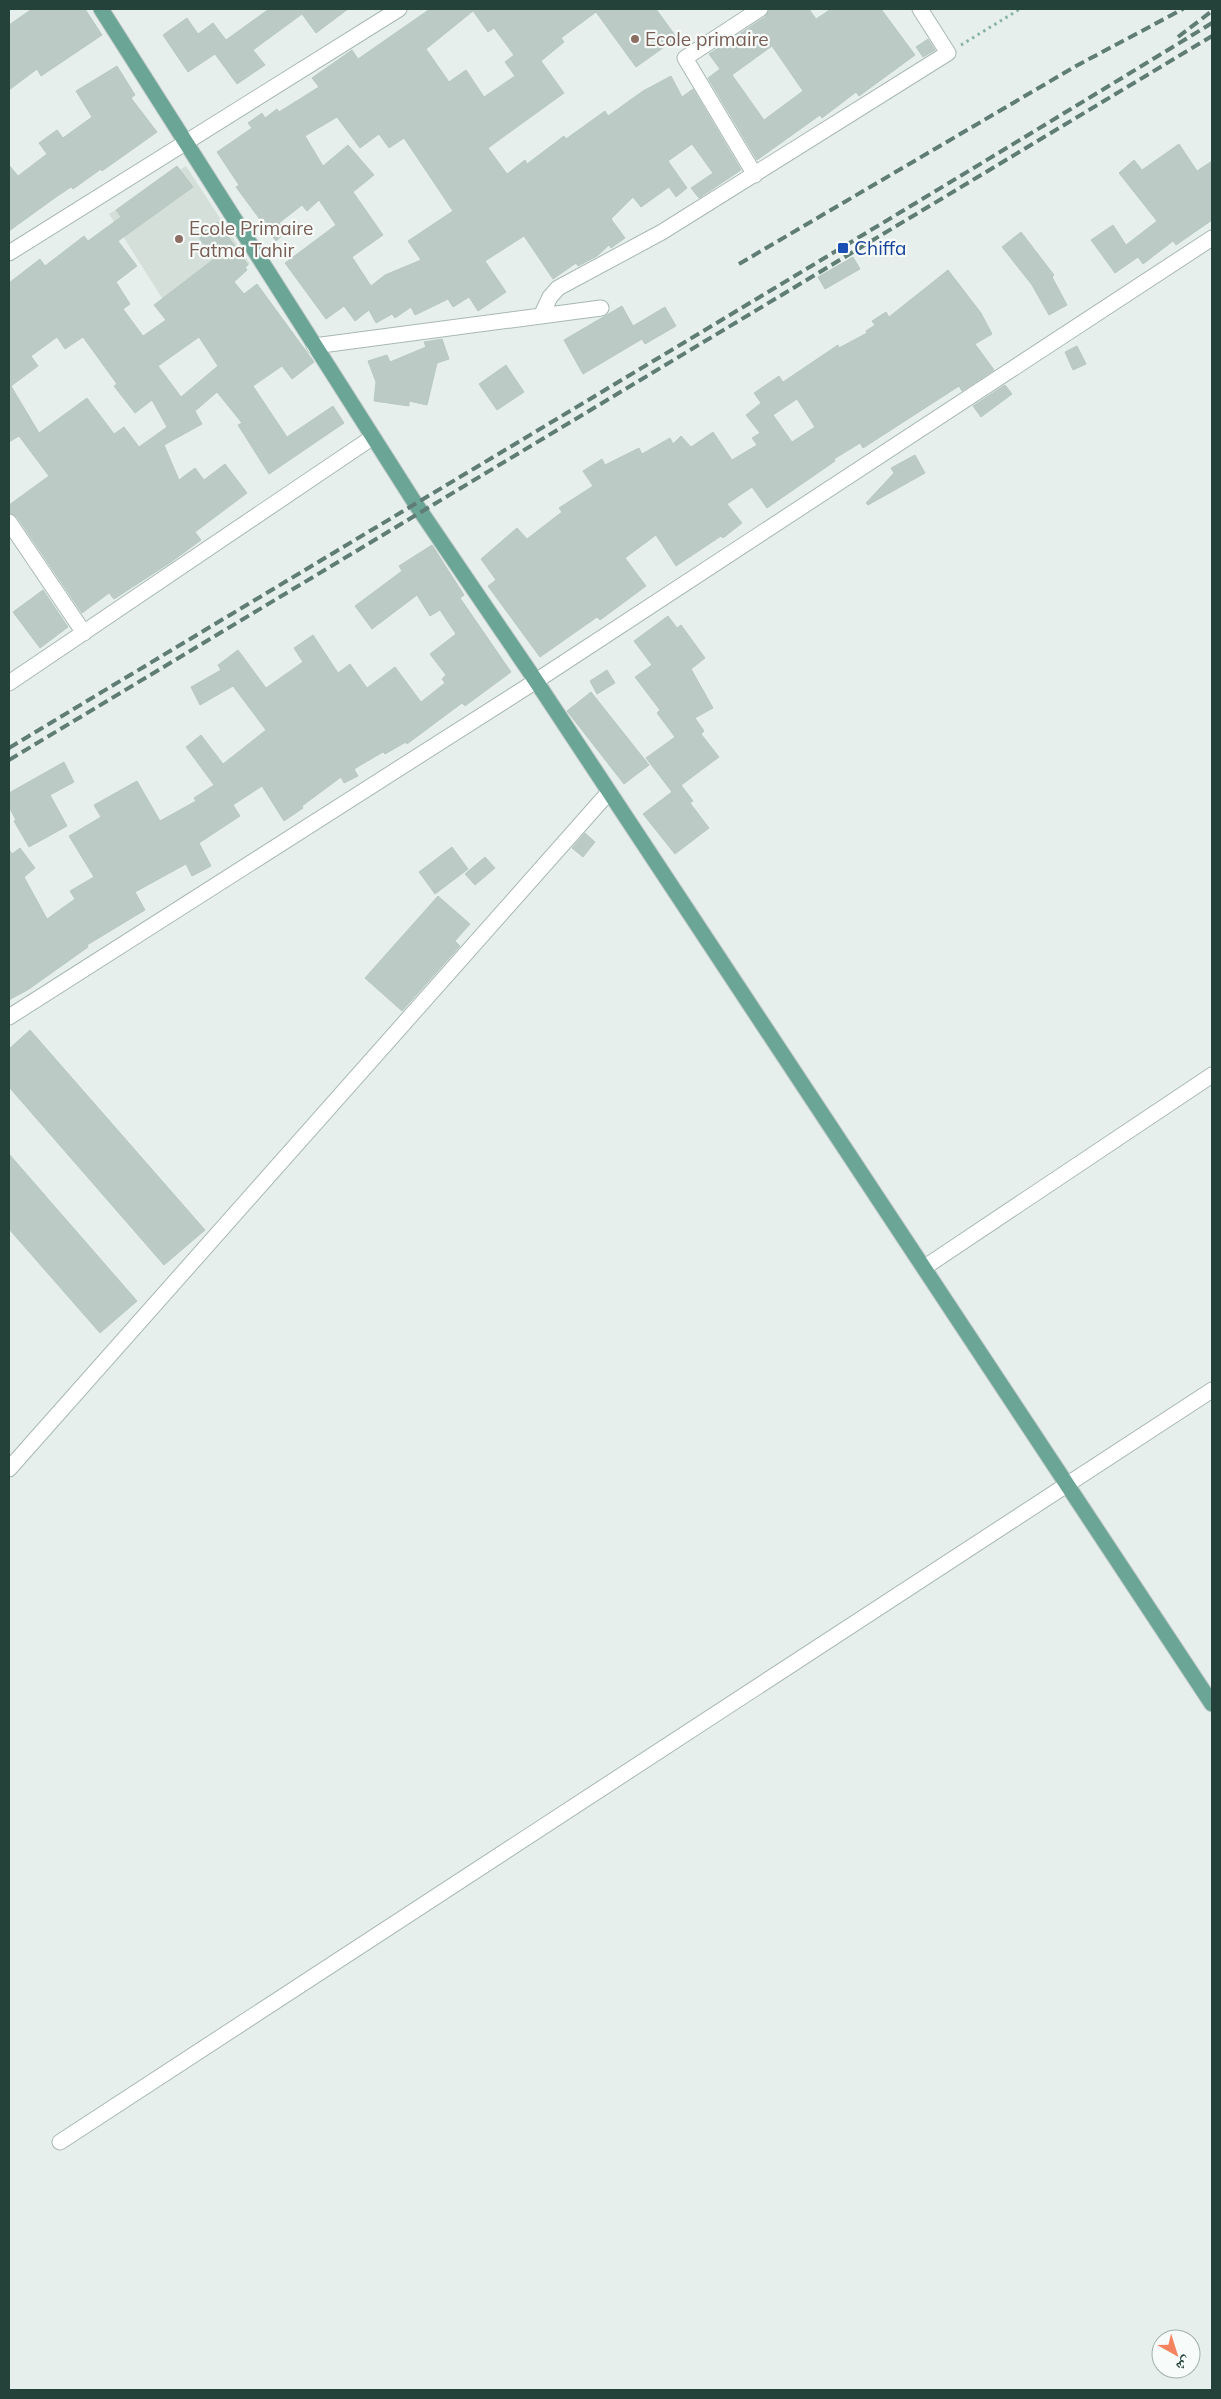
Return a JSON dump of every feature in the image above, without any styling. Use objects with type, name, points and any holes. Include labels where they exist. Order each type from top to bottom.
[{"type":"main road","points":[[101,9],[414,503],[536,681],[1069,1484],[1212,1704]]},
{"type":"street","points":[[9,253],[399,9]]},
{"type":"street","points":[[755,175],[685,58],[760,9]]},
{"type":"street","points":[[541,316],[550,297],[558,288],[662,232],[948,53],[920,9]]},
{"type":"street","points":[[9,1017],[536,681],[1212,238]]},
{"type":"street","points":[[314,346],[601,308]]},
{"type":"street","points":[[9,684],[373,437]]},
{"type":"street","points":[[9,522],[84,633]]},
{"type":"street","points":[[9,1468],[609,792]]},
{"type":"street","points":[[925,1267],[1212,1074]]},
{"type":"street","points":[[60,2142],[1212,1390]]},
{"type":"path","points":[[948,53],[1020,9]]},
{"type":"shaded area","name":"Ecole Primaire Fatma Tahir","points":[[186,166],[250,264],[174,317],[109,214]]},
{"type":"building","points":[[32,9],[85,9],[102,35],[41,76],[37,69],[9,90],[9,25]]},
{"type":"building","points":[[269,9],[348,9],[316,33],[302,14],[253,50],[265,65],[237,84],[215,54],[188,72],[163,35],[187,18],[198,34],[213,23],[226,40]]},
{"type":"building","points":[[430,9],[656,9],[677,38],[636,67],[596,12],[561,38],[564,42],[541,61],[564,93],[488,148],[507,174],[525,160],[527,164],[564,136],[566,139],[605,111],[608,116],[643,91],[671,76],[682,97],[693,89],[741,170],[699,198],[691,188],[713,173],[692,144],[668,161],[687,188],[676,197],[669,187],[641,207],[633,197],[611,219],[625,238],[611,248],[609,245],[597,256],[578,266],[576,263],[553,279],[524,236],[485,261],[506,292],[478,311],[469,297],[453,307],[448,299],[415,315],[411,307],[395,318],[392,314],[376,323],[369,310],[355,321],[344,306],[326,319],[285,263],[336,225],[319,200],[307,211],[302,205],[279,223],[286,232],[276,241],[236,187],[239,185],[217,152],[252,128],[248,123],[262,113],[265,118],[277,109],[279,112],[319,87],[312,78],[352,50],[358,59]],"holes":[[[473,11],[488,32],[494,28],[514,55],[505,62],[515,76],[484,97],[466,70],[449,82],[426,49]],[[337,117],[360,148],[379,134],[389,148],[404,138],[453,211],[408,241],[421,260],[385,275],[371,286],[352,257],[383,235],[353,192],[374,175],[348,145],[323,166],[305,136]]]},
{"type":"building","points":[[769,9],[809,9],[816,19],[831,9],[881,9],[915,55],[859,96],[856,92],[822,118],[820,115],[757,160],[708,78],[720,69],[709,54],[765,17]],"holes":[[[772,46],[803,91],[764,120],[732,75]]]},
{"type":"building","points":[[928,39],[935,50],[923,57],[916,47]]},
{"type":"building","points":[[117,66],[135,95],[131,98],[157,132],[102,171],[101,169],[73,189],[71,187],[56,197],[9,231],[9,165],[18,176],[47,154],[39,143],[57,130],[63,138],[92,117],[76,91]]},
{"type":"building","points":[[1179,144],[1197,171],[1212,161],[1212,220],[1176,245],[1173,241],[1143,264],[1138,257],[1115,273],[1091,240],[1113,225],[1126,245],[1157,221],[1119,173],[1134,160],[1142,170]]},
{"type":"building","points":[[177,166],[193,187],[118,241],[137,266],[116,282],[130,304],[123,309],[143,336],[166,320],[154,305],[214,259],[198,236],[218,222],[248,265],[245,267],[247,270],[234,282],[244,294],[257,284],[314,362],[292,379],[282,366],[253,386],[287,437],[333,406],[344,423],[269,474],[238,425],[242,423],[217,392],[195,411],[202,424],[164,445],[179,480],[195,468],[204,480],[225,464],[247,493],[195,532],[201,540],[171,562],[114,599],[109,593],[82,613],[17,517],[9,513],[9,505],[49,476],[19,436],[9,442],[9,283],[40,259],[45,266],[84,236],[88,241],[121,217],[116,210]],"holes":[[[57,337],[65,349],[83,337],[117,384],[114,386],[135,413],[152,400],[167,427],[139,447],[124,427],[114,434],[87,398],[39,433],[11,386],[38,366],[31,356]],[[199,337],[218,366],[181,397],[158,366]]]},
{"type":"building","points":[[1021,232],[1054,275],[1052,277],[1067,305],[1049,315],[1032,285],[1002,247]]},
{"type":"building","points":[[853,257],[860,269],[825,289],[818,277]]},
{"type":"building","points":[[948,270],[981,313],[992,334],[975,344],[994,370],[962,391],[959,386],[863,448],[860,443],[834,459],[835,461],[767,508],[752,487],[727,504],[742,523],[723,538],[721,536],[676,566],[656,535],[625,558],[646,586],[600,620],[597,617],[540,657],[488,586],[496,580],[481,559],[517,528],[527,539],[562,512],[559,508],[593,486],[583,471],[602,459],[605,465],[639,448],[642,454],[670,438],[673,444],[681,436],[691,447],[713,432],[732,460],[757,445],[752,438],[760,433],[746,415],[761,403],[754,393],[779,376],[783,382],[838,345],[839,348],[867,333],[866,331],[875,325],[872,321],[886,312],[889,317]],"holes":[[[797,399],[815,427],[792,442],[773,415]]]},
{"type":"building","points":[[622,306],[633,326],[665,307],[676,326],[645,344],[642,339],[583,374],[564,340]]},
{"type":"building","points":[[442,339],[449,359],[437,363],[427,405],[409,401],[409,406],[374,401],[376,382],[368,361],[387,355],[390,362],[426,347],[424,342]]},
{"type":"building","points":[[1077,346],[1086,364],[1073,370],[1065,352]]},
{"type":"building","points":[[506,365],[524,392],[497,410],[479,384]]},
{"type":"building","points":[[1005,385],[1012,394],[981,417],[973,406]]},
{"type":"building","points":[[915,455],[925,473],[868,505],[866,503],[894,473],[891,468]]},
{"type":"building","points":[[432,545],[464,595],[460,598],[511,672],[465,706],[462,703],[407,744],[406,742],[385,754],[383,752],[354,769],[358,776],[344,783],[341,777],[284,821],[262,786],[233,805],[240,816],[199,843],[211,866],[192,876],[186,864],[135,892],[145,910],[87,945],[88,947],[29,989],[9,1000],[9,849],[12,854],[20,848],[35,868],[24,877],[47,919],[75,899],[70,891],[94,877],[69,836],[101,817],[94,805],[137,781],[160,821],[196,801],[194,798],[214,785],[186,747],[201,735],[223,764],[266,730],[233,686],[200,705],[191,687],[221,670],[218,665],[238,650],[266,688],[303,662],[294,648],[313,635],[338,673],[350,664],[367,688],[395,667],[421,702],[445,683],[442,679],[446,675],[430,654],[456,634],[440,610],[430,616],[417,595],[372,629],[355,606],[402,571],[399,566]]},
{"type":"building","points":[[43,590],[68,627],[40,648],[13,612]]},
{"type":"building","points":[[668,616],[677,628],[681,625],[705,658],[691,669],[713,708],[695,718],[704,731],[701,734],[719,757],[672,792],[646,758],[675,737],[657,713],[660,710],[635,677],[652,665],[634,641]]},
{"type":"building","points":[[607,670],[615,683],[597,694],[590,681]]},
{"type":"building","points":[[591,692],[649,765],[624,784],[567,711]]},
{"type":"building","points":[[64,762],[74,782],[50,795],[67,826],[29,847],[14,821],[16,820],[9,807],[9,793]]},
{"type":"building","points":[[681,785],[693,801],[690,803],[709,828],[675,854],[643,814]]},
{"type":"building","points":[[585,833],[595,842],[583,857],[572,848]]},
{"type":"building","points":[[452,847],[468,869],[435,894],[419,872]]},
{"type":"building","points":[[485,857],[495,868],[475,885],[465,874]]},
{"type":"building","points":[[438,896],[470,924],[455,941],[460,946],[402,1011],[365,978]]},
{"type":"building","points":[[30,1030],[205,1230],[164,1265],[9,1087],[9,1049]]},
{"type":"building","points":[[9,1154],[137,1301],[100,1333],[9,1229]]},
{"type":"railway","points":[[739,264],[1076,66],[1183,9]]},
{"type":"railway","points":[[1178,37],[1212,11]]},
{"type":"railway","points":[[9,748],[762,296],[1212,23]]},
{"type":"railway","points":[[9,760],[1212,36]]},
{"type":"place","name":"Ecole primaire","points":[[635,39]]},
{"type":"place","name":"Ecole Primaire Fatma Tahir","points":[[179,239]]},
{"type":"place","name":"Chiffa","points":[[843,248]]}]
